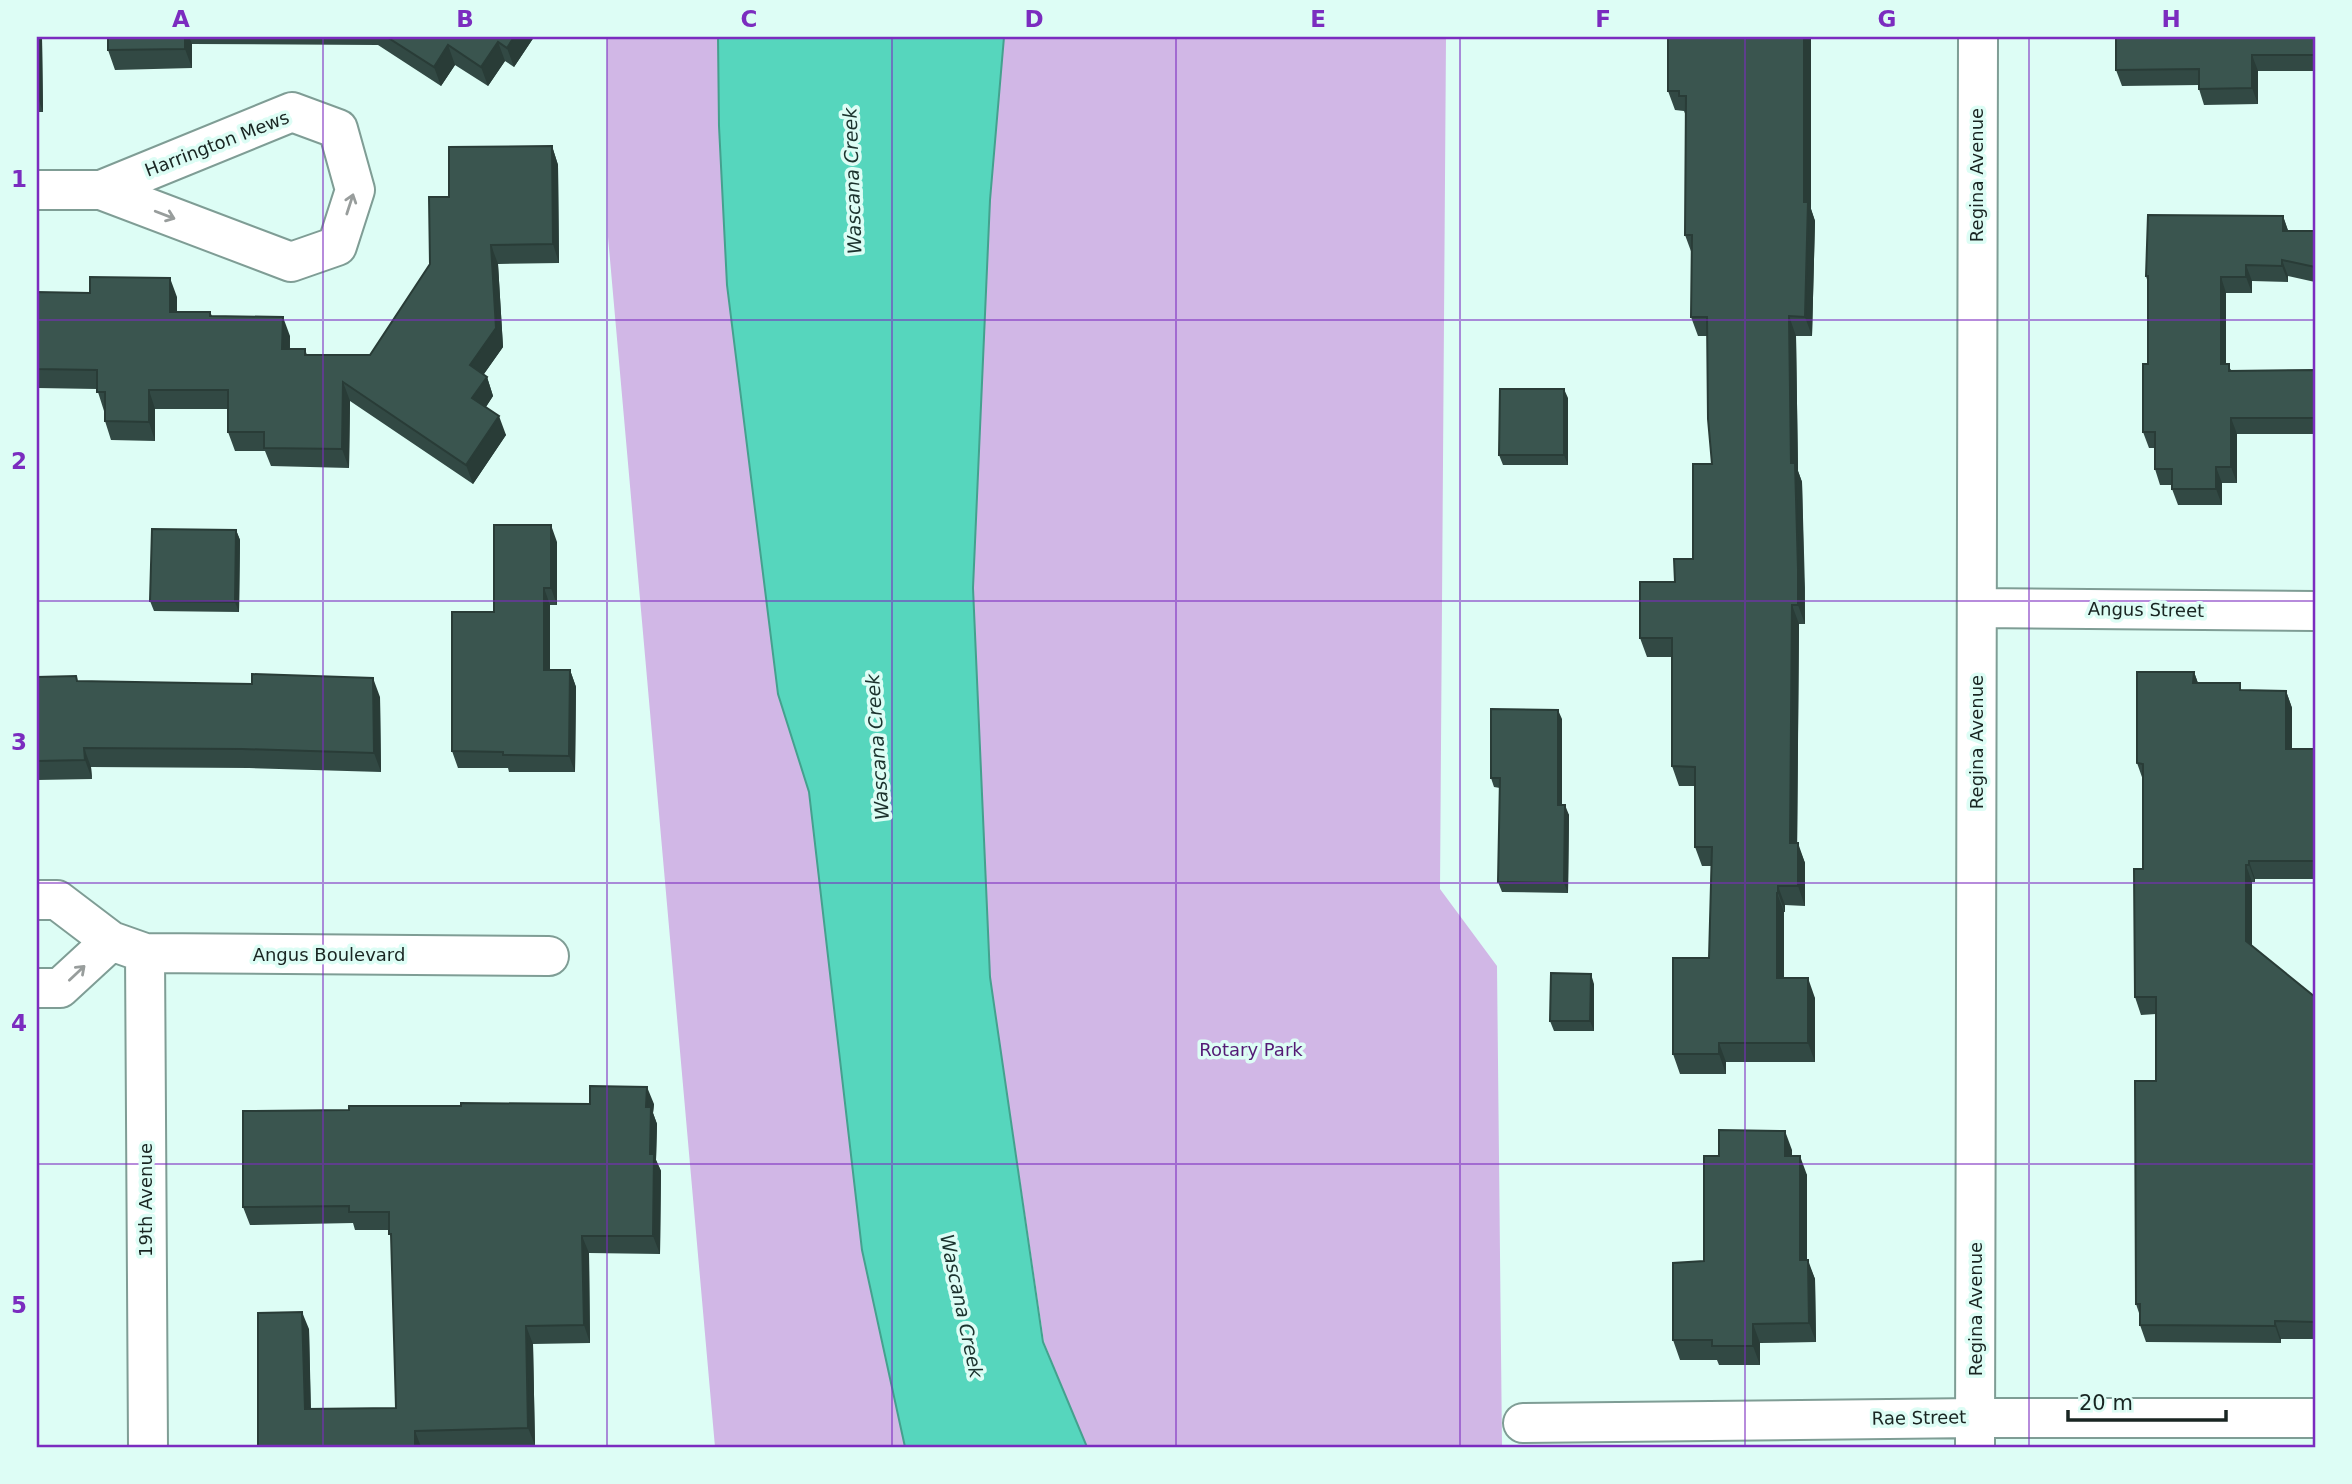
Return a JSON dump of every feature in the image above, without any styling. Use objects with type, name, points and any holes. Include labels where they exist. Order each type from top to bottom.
[{"type":"street","name":"Regina Avenue","points":[[1976,1432],[1978,37]]},
{"type":"street","name":"Harrington Mews","points":[[37,190],[101,190],[291,262],[337,246],[355,190],[338,129],[292,112],[101,190]]},
{"type":"street","name":"Angus Street","points":[[1977,608],[2315,611]]},
{"type":"street","points":[[37,900],[57,900],[128,947],[60,988],[37,988]]},
{"type":"street","name":"Angus Boulevard","points":[[128,947],[549,956]]},
{"type":"street","name":"19th Avenue","points":[[128,947],[149,1447]]},
{"type":"street","name":"Rae Street","points":[[1523,1423],[1976,1432],[2315,1418]]},
{"type":"green space","points":[[607,37],[718,37],[719,126],[727,286],[778,694],[809,792],[862,1250],[905,1447],[715,1447],[608,237]]},
{"type":"green space","name":"Rotary Park","points":[[1004,37],[1446,37],[1440,889],[1497,966],[1502,1447],[1087,1447],[1044,1342],[990,977],[973,588],[990,200]]},
{"type":"water","name":"Wascana Creek","points":[[718,37],[1004,37],[990,200],[973,588],[990,977],[1043,1342],[1087,1447],[905,1447],[862,1250],[809,792],[778,694],[727,285],[719,126]]},
{"type":"building","points":[[108,37],[185,37],[185,49],[108,50]]},
{"type":"building","points":[[387,37],[514,37],[507,48],[498,42],[481,67],[448,45],[434,67]]},
{"type":"building","points":[[1668,37],[1804,37],[1804,202],[1808,202],[1805,317],[1789,316],[1791,463],[1795,463],[1798,569],[1798,605],[1792,605],[1790,843],[1798,843],[1798,886],[1778,886],[1777,978],[1808,978],[1808,1043],[1719,1043],[1719,1054],[1673,1054],[1673,958],[1709,958],[1712,847],[1695,847],[1695,767],[1672,766],[1672,638],[1640,638],[1640,582],[1675,582],[1674,559],[1693,559],[1693,464],[1712,464],[1708,419],[1707,317],[1691,317],[1692,235],[1685,235],[1686,96],[1679,96],[1679,91],[1668,91]]},
{"type":"building","points":[[2116,37],[2315,37],[2315,55],[2252,55],[2252,88],[2199,89],[2199,69],[2116,70]]},
{"type":"building","points":[[552,146],[553,244],[491,245],[496,328],[470,365],[487,377],[472,398],[499,416],[466,465],[343,382],[342,449],[264,448],[264,432],[228,432],[228,390],[149,390],[149,422],[105,421],[105,392],[97,392],[97,370],[37,369],[37,292],[90,293],[90,277],[170,278],[170,312],[210,312],[210,316],[283,317],[282,349],[305,349],[305,355],[370,355],[430,264],[429,197],[449,197],[449,147]]},
{"type":"building","points":[[2148,215],[2283,216],[2283,231],[2315,231],[2315,267],[2282,260],[2282,266],[2246,265],[2246,277],[2221,277],[2221,364],[2229,364],[2229,371],[2315,370],[2315,418],[2231,418],[2231,467],[2216,467],[2216,489],[2172,489],[2172,469],[2155,469],[2155,432],[2143,432],[2143,364],[2148,364]]},
{"type":"building","points":[[1500,389],[1564,389],[1564,455],[1499,455]]},
{"type":"building","points":[[494,525],[551,525],[551,588],[544,588],[544,670],[570,670],[569,756],[452,751],[452,612],[494,612]]},
{"type":"building","points":[[152,529],[236,530],[235,602],[150,601]]},
{"type":"building","points":[[2137,672],[2194,672],[2193,683],[2240,683],[2240,690],[2286,691],[2286,749],[2315,749],[2315,861],[2249,861],[2249,865],[2246,865],[2246,941],[2315,997],[2315,1322],[2275,1321],[2275,1326],[2140,1325],[2140,1304],[2136,1304],[2135,1081],[2156,1081],[2156,997],[2135,997],[2134,869],[2143,869],[2143,764],[2137,763]]},
{"type":"building","points":[[252,674],[373,678],[374,753],[84,748],[85,760],[37,761],[37,677],[76,676],[77,681],[252,684]]},
{"type":"building","points":[[1491,709],[1558,710],[1558,805],[1565,805],[1564,883],[1498,882],[1500,778],[1491,778]]},
{"type":"building","points":[[1551,973],[1591,974],[1590,1021],[1550,1021]]},
{"type":"building","points":[[590,1086],[647,1087],[646,1107],[651,1107],[650,1154],[654,1154],[653,1236],[582,1236],[584,1325],[526,1326],[528,1428],[415,1431],[415,1447],[258,1447],[258,1313],[302,1312],[305,1409],[396,1408],[391,1234],[389,1212],[349,1212],[349,1206],[243,1207],[243,1111],[349,1110],[349,1106],[461,1106],[461,1103],[590,1104]]},
{"type":"building","points":[[1719,1130],[1785,1131],[1785,1156],[1800,1156],[1800,1260],[1808,1260],[1809,1323],[1753,1324],[1753,1346],[1712,1346],[1712,1340],[1673,1340],[1673,1263],[1704,1261],[1704,1156],[1719,1156]]}]
